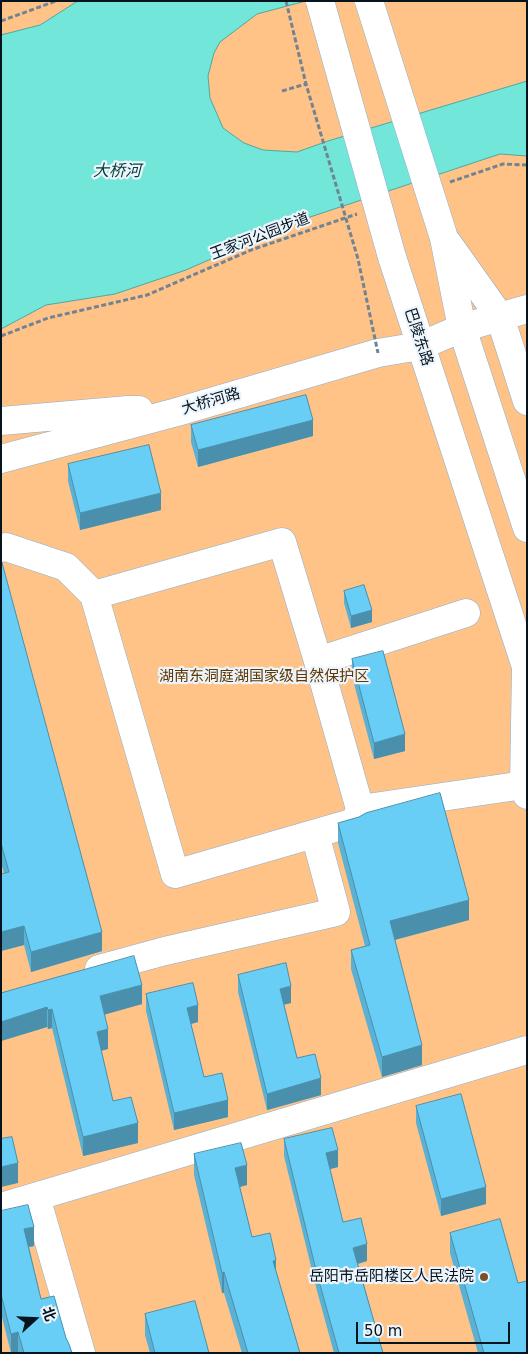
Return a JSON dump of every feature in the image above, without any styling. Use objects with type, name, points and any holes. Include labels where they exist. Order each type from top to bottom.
[{"type":"street","name":"巴陵东路","points":[[320,1],[392,257],[526,668],[526,790]]},
{"type":"street","points":[[369,1],[444,238],[462,328],[527,528]]},
{"type":"street","points":[[444,238],[500,318],[527,401]]},
{"type":"street","name":"大桥河路","points":[[1,459],[177,412],[378,353],[420,346],[462,328],[527,309]]},
{"type":"street","points":[[1,421],[128,410],[177,412]]},
{"type":"street","points":[[1,548],[6,547],[66,568],[94,595],[176,874],[355,822],[360,809],[282,542],[94,595]]},
{"type":"street","points":[[318,661],[466,613]]},
{"type":"street","points":[[360,809],[526,790]]},
{"type":"street","points":[[78,975],[165,951],[336,912],[315,834]]},
{"type":"street","points":[[1,1207],[527,1050]]},
{"type":"street","points":[[36,1197],[81,1353]]},
{"type":"path","points":[[1,21],[56,1]]},
{"type":"path","points":[[286,1],[306,84],[358,259],[378,353]]},
{"type":"path","points":[[282,91],[306,84]]},
{"type":"path","points":[[447,183],[503,164],[527,165]]},
{"type":"path","name":"王家河公园步道","points":[[1,336],[48,318],[147,294],[251,250],[363,212]]},
{"type":"green space","name":"湖南东洞庭湖国家级自然保护区","points":[[1,1],[527,1],[527,1353],[1,1353]]},
{"type":"water","name":"大桥河","points":[[78,1],[306,1],[257,14],[220,42],[214,53],[208,76],[210,98],[223,128],[244,143],[263,150],[297,152],[527,81],[527,156],[500,154],[295,222],[186,270],[115,294],[46,305],[1,329],[1,35],[40,25]]},
{"type":"building","points":[[306,395],[313,420],[198,450],[191,425]]},
{"type":"building","points":[[149,445],[161,493],[80,513],[68,464]]},
{"type":"building","points":[[1,559],[102,932],[31,952],[24,926],[1,932],[1,874],[9,872],[1,843]]},
{"type":"building","points":[[364,585],[372,610],[351,616],[344,591]]},
{"type":"building","points":[[383,651],[405,734],[374,743],[352,659]]},
{"type":"building","points":[[440,793],[469,900],[390,921],[422,1045],[382,1057],[351,950],[370,945],[338,823],[366,813]]},
{"type":"building","points":[[134,956],[142,985],[100,996],[108,1029],[97,1032],[113,1101],[131,1097],[138,1123],[83,1137],[52,1009],[48,1010],[47,1007],[1,1022],[1,993]]},
{"type":"building","points":[[286,963],[291,986],[280,989],[297,1058],[315,1054],[321,1078],[267,1094],[238,975]]},
{"type":"building","points":[[193,983],[198,1005],[187,1008],[204,1077],[222,1073],[228,1100],[174,1113],[146,994]]},
{"type":"building","points":[[461,1094],[486,1187],[441,1199],[416,1106]]},
{"type":"building","points":[[332,1128],[338,1150],[326,1153],[343,1222],[361,1218],[367,1244],[353,1248],[383,1353],[339,1353],[317,1274],[284,1139]]},
{"type":"building","points":[[12,1137],[18,1163],[1,1167],[1,1139]]},
{"type":"building","points":[[241,1143],[247,1165],[235,1168],[252,1237],[270,1233],[276,1260],[273,1261],[300,1353],[248,1353],[224,1272],[222,1273],[194,1154]]},
{"type":"building","points":[[28,1205],[34,1227],[24,1229],[41,1299],[54,1296],[72,1353],[24,1353],[18,1332],[11,1334],[1,1294],[1,1211]]},
{"type":"building","name":"岳阳市岳阳楼区人民法院","points":[[500,1219],[518,1283],[527,1281],[527,1353],[484,1353],[450,1233]]},
{"type":"building","points":[[195,1301],[209,1353],[155,1353],[145,1314]]},
{"type":"place","name":"岳阳市岳阳楼区人民法院","points":[[484,1277]]}]
